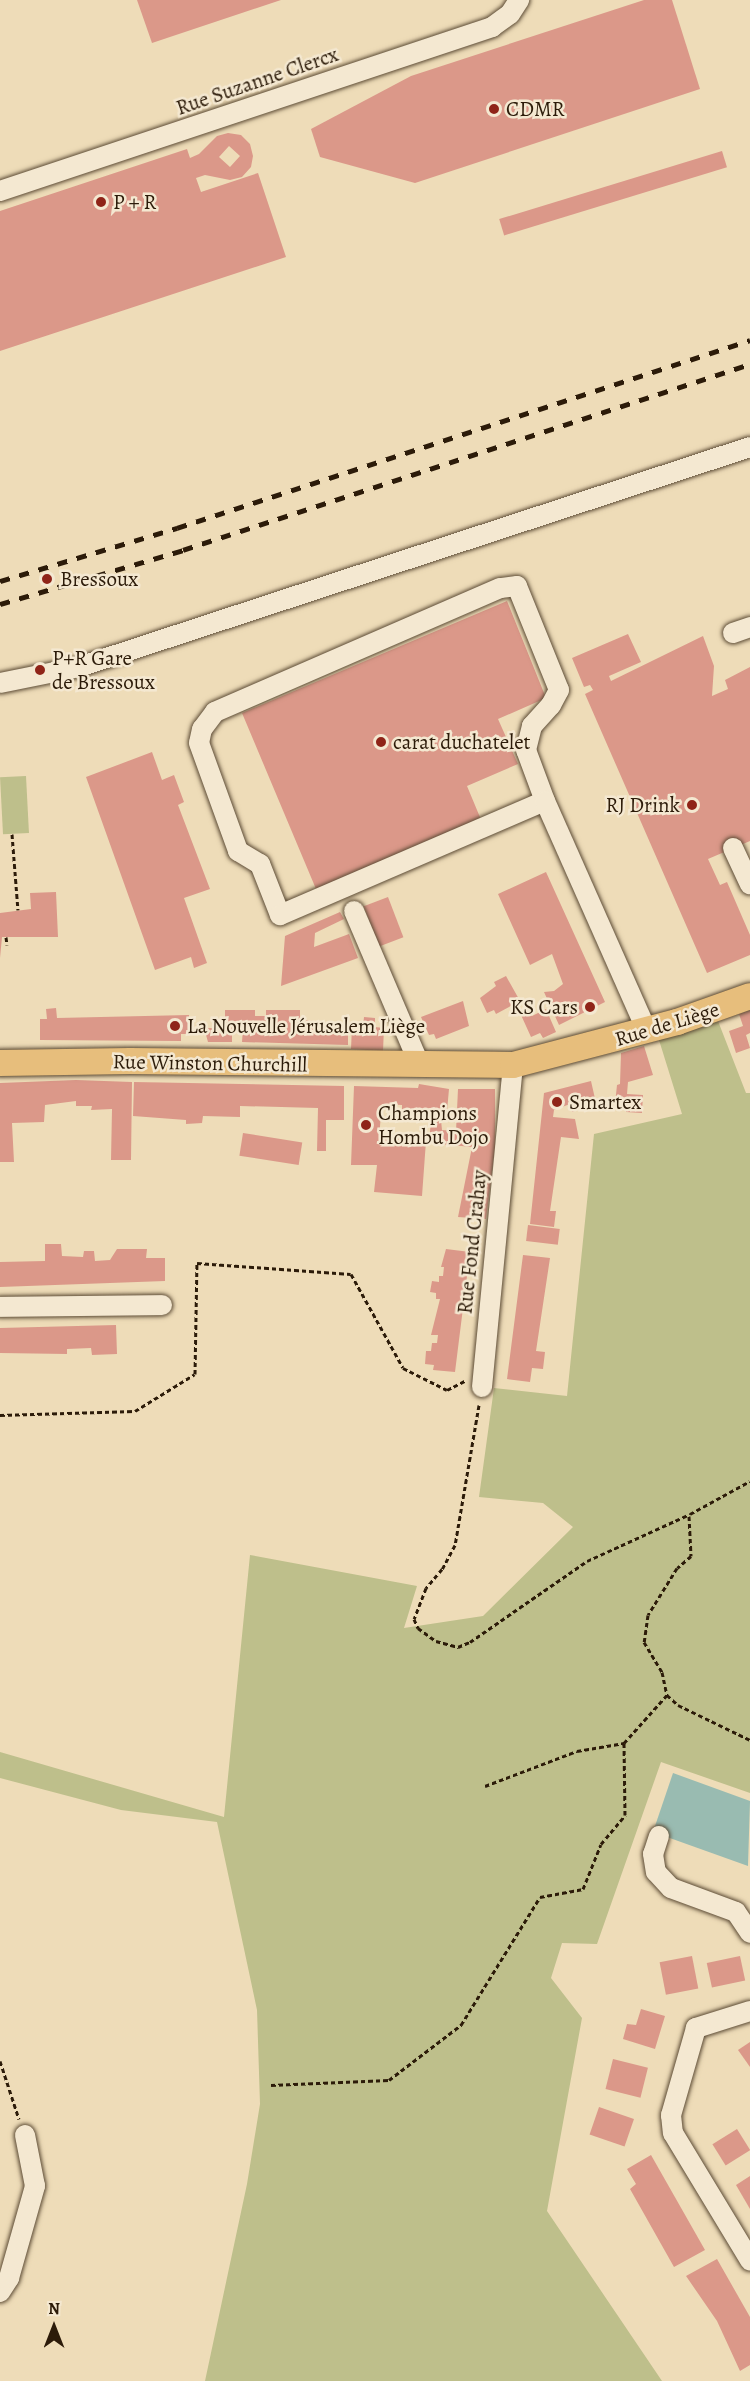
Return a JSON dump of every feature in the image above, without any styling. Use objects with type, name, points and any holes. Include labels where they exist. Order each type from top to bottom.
[{"type":"main road","name":"Rue de Liège","points":[[583,1049],[750,996]]},
{"type":"main road","name":"Rue Winston Churchill","points":[[0,1063],[130,1061],[420,1066],[513,1065],[583,1049]]},
{"type":"street","name":"Rue Suzanne Clercx","points":[[0,192],[125,161],[492,27],[510,14],[519,0]]},
{"type":"street","points":[[0,683],[79,667],[750,447]]},
{"type":"street","points":[[545,801],[280,915],[260,864],[238,851],[200,743],[202,729],[215,712],[500,588],[518,586],[559,690],[551,705],[532,726],[526,750],[545,801],[647,1030]]},
{"type":"street","points":[[733,848],[750,884]]},
{"type":"street","points":[[354,911],[420,1066]]},
{"type":"street","name":"Rue Fond Crahay","points":[[474,1384],[513,1065]]},
{"type":"street","points":[[0,1307],[162,1305]]},
{"type":"street","points":[[659,1836],[653,1854],[656,1872],[671,1888],[736,1912],[750,1933]]},
{"type":"street","points":[[750,2012],[696,2028],[671,2115],[673,2133],[750,2260]]},
{"type":"street","points":[[0,2292],[9,2278],[35,2186],[25,2135]]},
{"type":"path","points":[[12,834],[18,910]]},
{"type":"path","points":[[6,937],[7,945]]},
{"type":"path","points":[[0,1415],[135,1411],[195,1374],[197,1263],[351,1274],[403,1368],[447,1390],[474,1384],[455,1545],[442,1569],[426,1588],[414,1618],[418,1628],[436,1641],[458,1647],[470,1642],[586,1561],[690,1514],[750,1481]]},
{"type":"path","points":[[690,1514],[691,1556],[677,1568],[648,1615],[644,1642],[662,1672],[667,1695],[678,1705],[750,1740]]},
{"type":"path","points":[[485,1786],[577,1751],[624,1743],[667,1695]]},
{"type":"path","points":[[271,2085],[389,2080],[461,2025],[540,1897],[583,1888],[601,1844],[625,1815],[624,1743]]},
{"type":"path","points":[[0,2061],[25,2135]]},
{"type":"green space","points":[[26,776],[29,833],[3,834],[0,777]]},
{"type":"green space","points":[[718,1021],[746,1093],[750,1093],[750,1793],[661,1762],[597,1944],[562,1943],[551,1978],[582,2018],[547,2211],[662,2381],[205,2381],[247,2184],[260,2104],[257,2010],[217,1822],[121,1810],[0,1778],[0,1752],[224,1817],[250,1555],[417,1586],[404,1628],[483,1616],[573,1527],[543,1503],[479,1497],[494,1388],[567,1396],[594,1134],[682,1114],[659,1040]]},
{"type":"water","points":[[673,1773],[750,1801],[748,1866],[653,1832]]},
{"type":"building","points":[[137,0],[281,0],[152,43]]},
{"type":"building","name":"CDMR","points":[[644,0],[672,0],[700,89],[415,183],[320,157],[311,129],[411,76]]},
{"type":"building","points":[[228,133],[241,135],[250,144],[253,156],[251,167],[242,177],[230,180],[205,175],[196,178],[201,192],[258,173],[286,257],[0,351],[0,211],[187,149],[190,158],[199,154],[217,136]],"holes":[[[229,146],[240,156],[230,167],[219,157]]]},
{"type":"building","points":[[722,151],[727,167],[504,235],[499,219]]},
{"type":"building","name":"carat duchatelet","points":[[507,601],[546,698],[498,719],[518,764],[467,786],[482,822],[316,889],[242,713]]},
{"type":"building","points":[[628,634],[641,662],[609,676],[611,681],[703,636],[714,666],[712,696],[728,689],[725,680],[750,667],[750,841],[708,859],[720,885],[727,882],[750,935],[750,955],[707,973],[585,694],[593,690],[590,685],[584,687],[572,658]]},
{"type":"building","points":[[152,752],[162,780],[174,775],[184,802],[178,805],[210,889],[184,898],[207,963],[194,968],[191,957],[155,970],[86,777]]},
{"type":"building","points":[[546,872],[605,1002],[559,1025],[544,992],[554,991],[563,984],[552,954],[530,965],[498,894]]},
{"type":"building","points":[[56,892],[58,937],[2,937],[0,958],[0,913],[31,909],[30,893]]},
{"type":"building","points":[[388,897],[403,937],[379,946],[364,906]]},
{"type":"building","points":[[340,912],[344,919],[315,933],[314,947],[349,934],[358,958],[281,986],[285,936]]},
{"type":"building","points":[[506,976],[520,1001],[496,1014],[494,1010],[487,1013],[480,998],[496,986],[494,982]]},
{"type":"building","points":[[463,1001],[469,1026],[436,1039],[434,1034],[429,1035],[421,1017]]},
{"type":"building","points":[[56,1008],[57,1018],[189,1015],[189,1034],[181,1034],[181,1041],[40,1040],[40,1019],[47,1019],[46,1009]]},
{"type":"building","points":[[546,1009],[556,1032],[543,1038],[540,1033],[531,1037],[521,1015],[530,1011],[532,1016]]},
{"type":"building","points":[[225,1010],[255,1010],[255,1016],[266,1016],[266,1010],[300,1010],[300,1020],[348,1024],[348,1045],[242,1042],[243,1028],[232,1028],[232,1042],[208,1042],[204,1028],[225,1028]]},
{"type":"building","points":[[750,1010],[750,1033],[746,1035],[750,1048],[736,1053],[729,1031],[743,1026],[739,1014]]},
{"type":"building","points":[[364,1017],[375,1018],[375,1027],[384,1028],[383,1051],[351,1049],[352,1026],[363,1027]]},
{"type":"building","points":[[644,1046],[653,1075],[628,1082],[627,1094],[643,1095],[642,1113],[626,1112],[627,1101],[615,1104],[617,1085],[620,1084],[621,1053]]},
{"type":"building","points":[[76,1080],[132,1082],[131,1160],[111,1160],[112,1109],[91,1110],[92,1106],[76,1106],[76,1101],[45,1105],[44,1122],[12,1123],[14,1162],[0,1162],[0,1083]]},
{"type":"building","points":[[591,1081],[596,1103],[572,1112],[570,1104],[554,1110],[553,1117],[575,1119],[579,1139],[561,1137],[550,1211],[556,1211],[554,1227],[530,1224],[544,1093]]},
{"type":"building","points":[[134,1082],[344,1086],[344,1120],[326,1120],[326,1151],[317,1151],[318,1108],[240,1106],[240,1117],[203,1116],[202,1123],[186,1124],[186,1120],[133,1116]]},
{"type":"building","points":[[419,1084],[449,1089],[447,1111],[440,1110],[442,1130],[456,1131],[458,1089],[495,1089],[495,1148],[486,1219],[458,1217],[472,1147],[429,1143],[432,1108],[402,1112],[402,1105],[382,1104],[379,1137],[426,1141],[422,1196],[374,1192],[377,1165],[351,1165],[354,1086],[418,1088]]},
{"type":"building","points":[[243,1133],[302,1142],[299,1165],[239,1156]]},
{"type":"building","points":[[528,1225],[560,1229],[558,1245],[526,1241]]},
{"type":"building","points":[[45,1244],[61,1244],[62,1256],[83,1257],[84,1251],[94,1251],[95,1261],[110,1260],[117,1249],[147,1249],[146,1258],[165,1258],[165,1281],[0,1287],[0,1262],[45,1261]]},
{"type":"building","points":[[446,1249],[470,1252],[455,1372],[433,1370],[434,1365],[425,1364],[426,1351],[431,1351],[432,1343],[437,1343],[438,1335],[431,1335],[440,1299],[436,1299],[436,1293],[430,1292],[432,1281],[439,1282],[439,1276],[443,1276],[444,1267],[441,1267]]},
{"type":"building","points":[[523,1255],[550,1258],[536,1351],[545,1352],[543,1369],[532,1368],[530,1382],[507,1379]]},
{"type":"building","points":[[116,1325],[117,1354],[92,1355],[91,1348],[67,1349],[67,1354],[0,1353],[0,1328]]},
{"type":"building","points":[[692,1956],[698,1988],[666,1995],[660,1962]]},
{"type":"building","points":[[740,1956],[745,1980],[712,1988],[707,1963]]},
{"type":"building","points":[[641,2009],[665,2016],[655,2049],[623,2039],[627,2024],[636,2025]]},
{"type":"building","points":[[750,2042],[750,2067],[738,2050]]},
{"type":"building","points":[[613,2059],[648,2068],[640,2098],[606,2089]]},
{"type":"building","points":[[599,2107],[634,2119],[625,2146],[590,2134]]},
{"type":"building","points":[[737,2129],[750,2150],[726,2166],[712,2144]]},
{"type":"building","points":[[651,2155],[705,2250],[674,2267],[630,2189],[636,2184],[627,2169]]},
{"type":"building","points":[[750,2176],[750,2209],[736,2185]]},
{"type":"building","points":[[717,2259],[750,2317],[750,2365],[740,2371],[717,2321],[686,2276]]},
{"type":"railway","points":[[0,581],[177,528],[750,340]]},
{"type":"railway","points":[[0,604],[183,550],[750,364]]},
{"type":"place","name":"CDMR","points":[[494,109]]},
{"type":"place","name":"P + R","points":[[101,202]]},
{"type":"place","name":"Bressoux","points":[[47,579]]},
{"type":"place","name":"P+R Gare de Bressoux","points":[[40,670]]},
{"type":"place","name":"carat duchatelet","points":[[381,742]]},
{"type":"place","name":"RJ Drink","points":[[692,805]]},
{"type":"place","name":"KS Cars","points":[[590,1007]]},
{"type":"place","name":"La Nouvelle Jérusalem Liège","points":[[175,1026]]},
{"type":"place","name":"Smartex","points":[[557,1102]]},
{"type":"place","name":"Champions Hombu Dojo","points":[[366,1125]]}]
